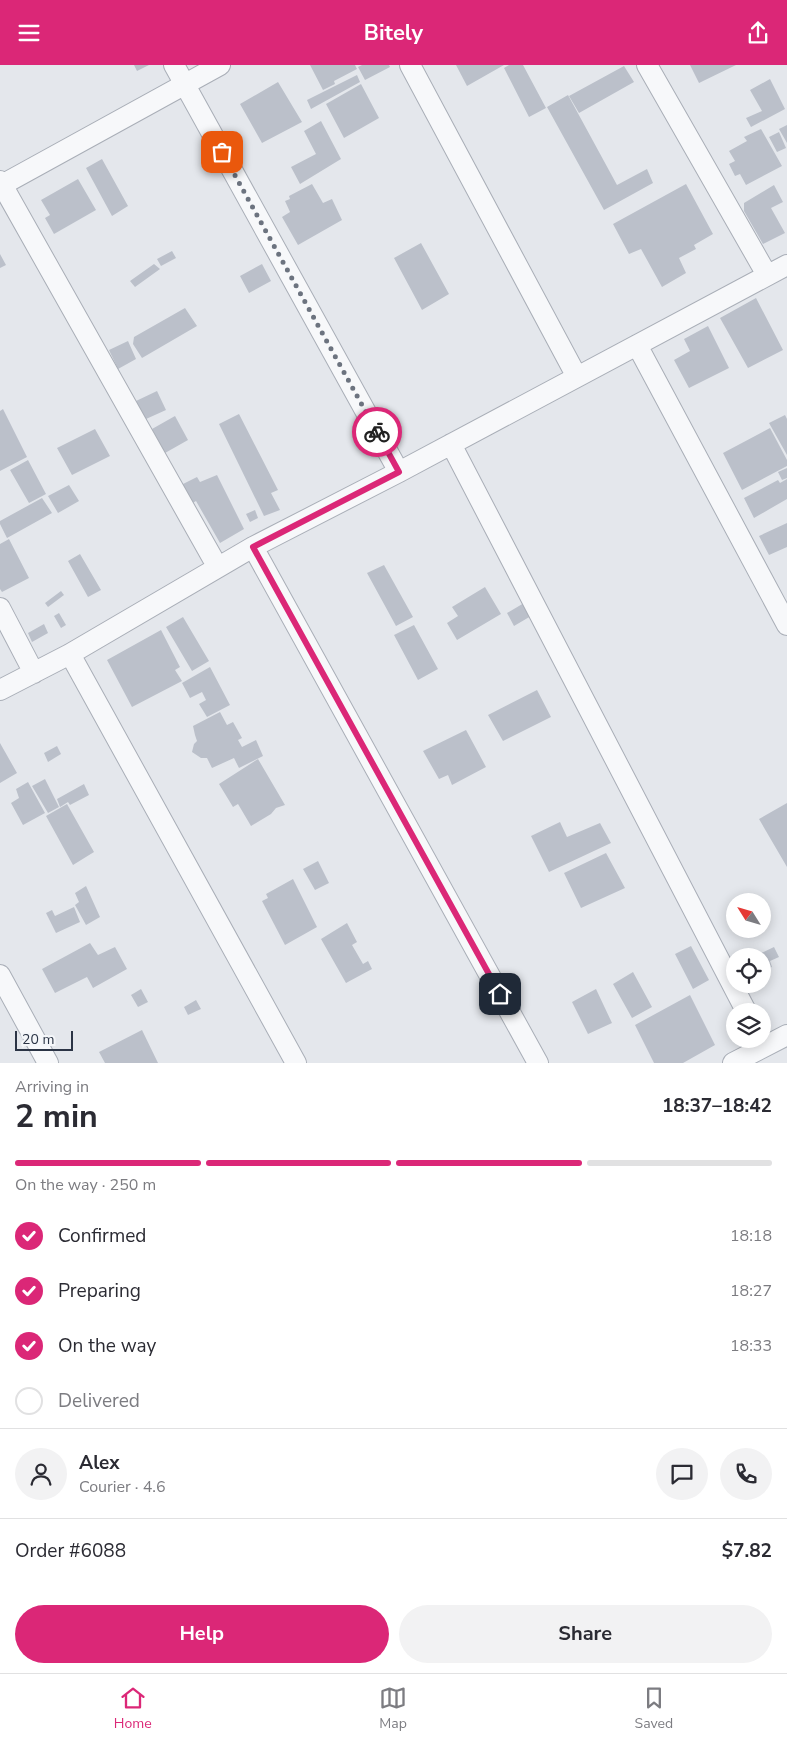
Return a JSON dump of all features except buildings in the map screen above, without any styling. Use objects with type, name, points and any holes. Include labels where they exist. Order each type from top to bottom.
[{"type":"street","points":[[174,65],[399,472]]},
{"type":"street","points":[[217,566],[1,184],[220,65]]},
{"type":"street","points":[[410,65],[578,377]]},
{"type":"street","points":[[647,65],[767,275]]},
{"type":"street","points":[[0,691],[70,654],[217,566],[399,472],[787,265]]},
{"type":"street","points":[[637,345],[787,625]]},
{"type":"street","points":[[451,444],[742,1003]]},
{"type":"street","points":[[253,547],[538,1063]]},
{"type":"street","points":[[0,609],[34,673]]},
{"type":"street","points":[[70,654],[296,1063]]},
{"type":"street","points":[[0,975],[48,1063]]},
{"type":"street","points":[[733,1063],[766,1049],[787,1035]]},
{"type":"way so far","points":[[222,152],[377,432]]},
{"type":"route","points":[[377,432],[399,472],[253,547],[500,994]]}]
